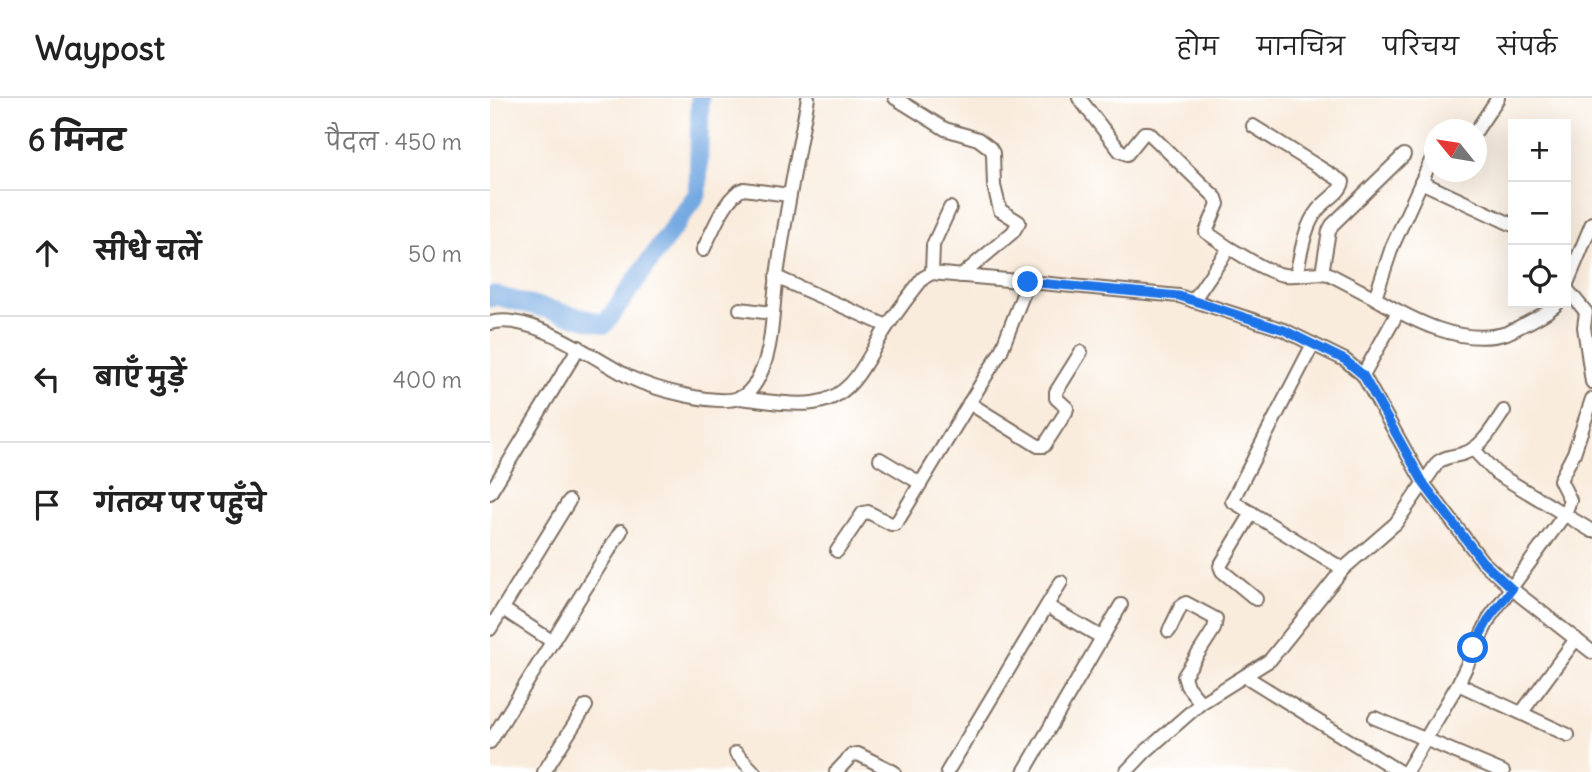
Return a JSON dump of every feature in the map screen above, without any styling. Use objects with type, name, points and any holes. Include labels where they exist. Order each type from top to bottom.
[{"type":"street","points":[[738,398],[754,386],[762,372],[769,349],[776,277],[808,98]]},
{"type":"street","points":[[895,98],[945,129],[978,139],[990,148],[993,153],[994,187],[1000,210],[1019,222],[1013,232],[961,276]]},
{"type":"street","points":[[1079,98],[1120,151],[1127,154],[1144,133],[1149,133],[1216,198],[1218,204],[1206,232],[1229,248],[1277,273],[1321,273],[1338,278],[1398,312],[1455,333],[1489,336],[1508,332],[1552,308]]},
{"type":"street","points":[[1484,119],[1498,98]]},
{"type":"street","points":[[1253,127],[1343,182],[1340,189],[1313,217],[1296,275]]},
{"type":"street","points":[[1321,273],[1332,225],[1404,155]]},
{"type":"street","points":[[1375,298],[1392,247],[1424,176]]},
{"type":"street","points":[[1421,182],[1508,223]]},
{"type":"street","points":[[703,250],[733,193],[744,189],[789,195]]},
{"type":"street","points":[[932,273],[933,245],[950,208]]},
{"type":"street","points":[[1571,275],[1592,223]]},
{"type":"street","points":[[1193,301],[1229,248]]},
{"type":"street","points":[[490,323],[508,322],[531,327],[579,347],[632,378],[656,388],[697,398],[738,398],[800,404],[831,399],[846,389],[856,379],[887,326],[923,278],[932,273],[1179,296],[1284,330],[1345,360],[1363,375],[1424,484],[1482,561],[1512,589],[1592,652]]},
{"type":"street","points":[[776,277],[887,326]]},
{"type":"street","points":[[837,551],[863,513],[868,512],[895,524],[1007,340],[1028,282]]},
{"type":"street","points":[[1571,293],[1586,312],[1584,327],[1592,382]]},
{"type":"street","points":[[740,309],[772,313]]},
{"type":"street","points":[[1363,375],[1398,312]]},
{"type":"street","points":[[1313,344],[1232,501],[1343,569]]},
{"type":"street","points":[[490,494],[579,347]]},
{"type":"street","points":[[970,403],[1038,446],[1044,446],[1067,410],[1056,398],[1056,391],[1081,352]]},
{"type":"street","points":[[1406,772],[1458,684],[1481,632],[1565,514],[1570,500],[1560,480],[1574,453],[1592,399]]},
{"type":"street","points":[[1126,772],[1201,704],[1270,660],[1343,569],[1396,523],[1441,458],[1464,454],[1473,449],[1485,438],[1504,411]]},
{"type":"street","points":[[1473,449],[1496,472],[1592,531]]},
{"type":"street","points":[[880,459],[920,483]]},
{"type":"street","points":[[490,629],[569,501]]},
{"type":"street","points":[[1252,513],[1220,566],[1222,571],[1256,599]]},
{"type":"street","points":[[490,742],[621,531]]},
{"type":"street","points":[[947,772],[1061,582]]},
{"type":"street","points":[[1168,631],[1181,606],[1186,603],[1216,619],[1214,629],[1184,676],[1187,686],[1201,704]]},
{"type":"street","points":[[1024,772],[1121,605]]},
{"type":"street","points":[[1047,606],[1101,637]]},
{"type":"street","points":[[503,609],[553,642]]},
{"type":"street","points":[[1522,712],[1576,639]]},
{"type":"street","points":[[1245,676],[1400,772]]},
{"type":"street","points":[[1458,684],[1568,735]]},
{"type":"street","points":[[544,772],[586,706]]},
{"type":"street","points":[[1375,718],[1503,772]]},
{"type":"street","points":[[736,753],[754,772]]},
{"type":"street","points":[[836,772],[852,755],[858,754],[894,772]]},
{"type":"waterway","points":[[490,298],[493,295],[605,324],[698,193],[700,98]]},
{"type":"route","points":[[1028,282],[1179,296],[1284,330],[1345,360],[1363,375],[1424,484],[1464,539],[1482,561],[1512,589],[1490,617],[1473,648]]}]
